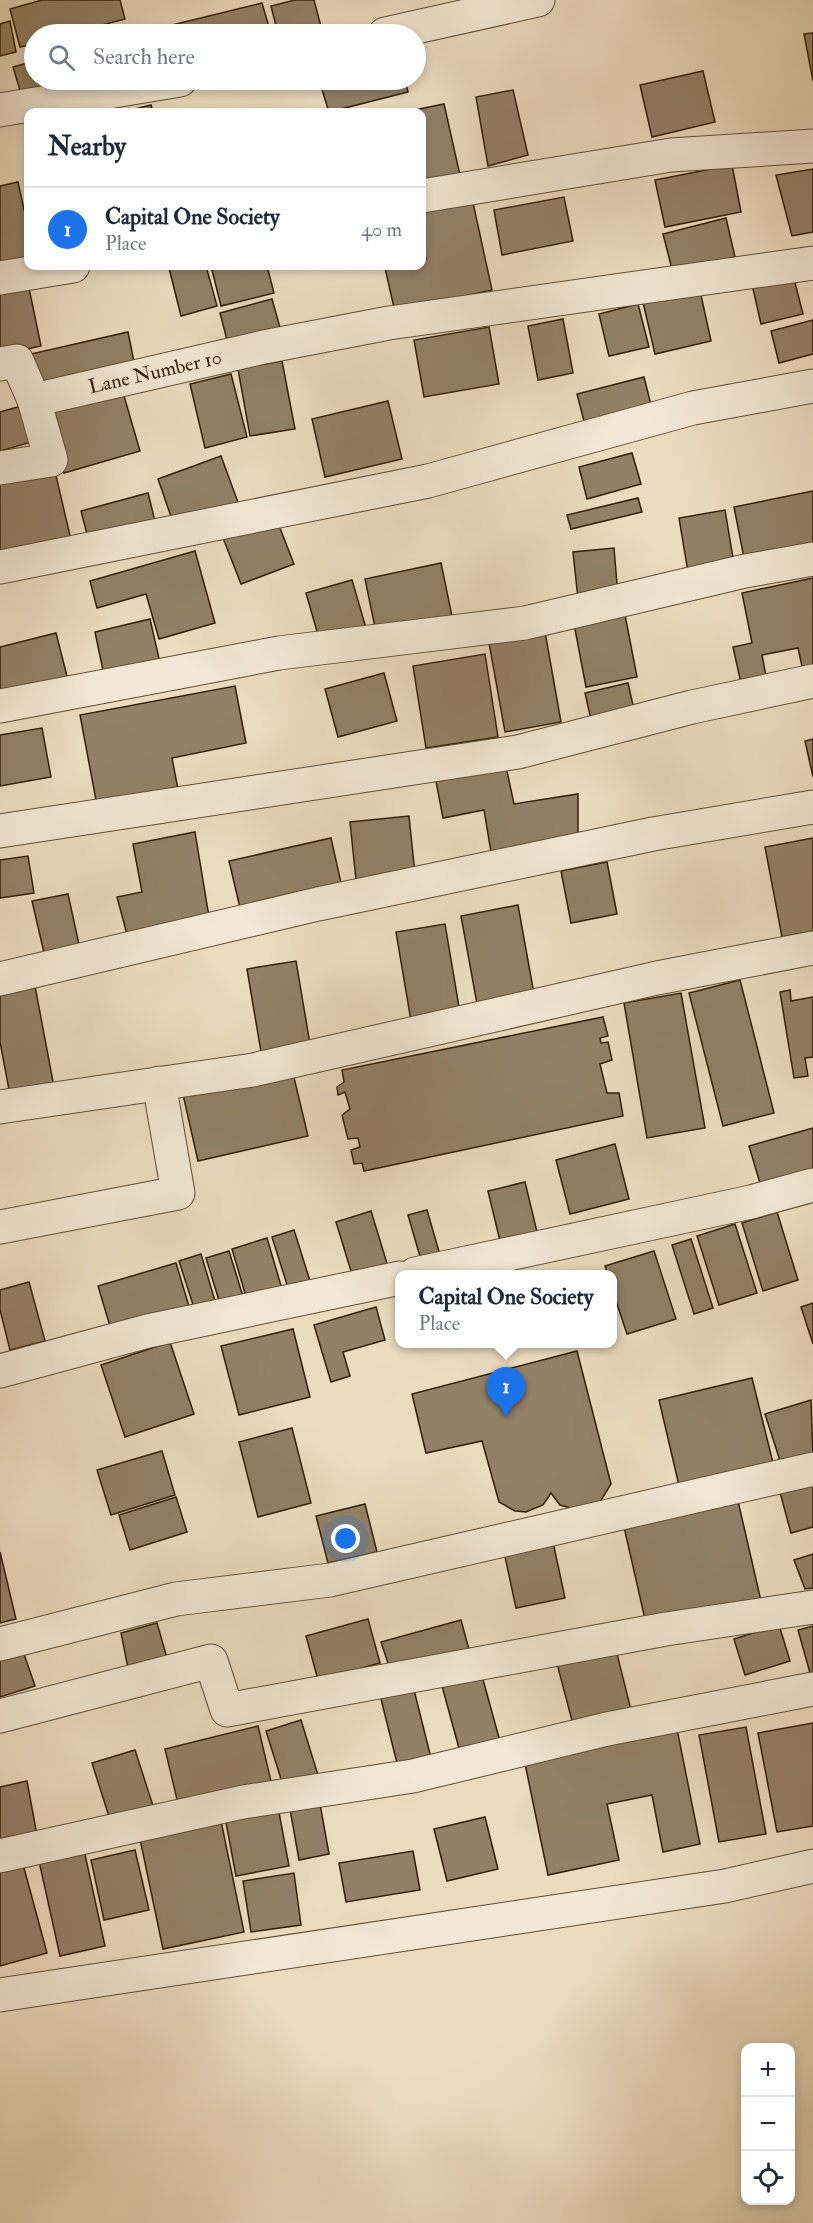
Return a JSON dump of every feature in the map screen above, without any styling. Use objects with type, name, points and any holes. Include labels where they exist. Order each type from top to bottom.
[{"type":"street","points":[[426,25],[538,0]]},
{"type":"street","points":[[0,110],[120,90]]},
{"type":"street","points":[[426,195],[671,155],[813,146]]},
{"type":"street","name":"Lane Number 10","points":[[34,400],[264,347],[389,323],[813,263]]},
{"type":"street","points":[[0,278],[49,270]]},
{"type":"street","points":[[0,364],[17,361],[34,400],[51,460],[0,468]]},
{"type":"street","points":[[0,567],[428,481],[693,408],[813,386]]},
{"type":"street","points":[[0,706],[279,653],[525,623],[745,571],[813,559]]},
{"type":"street","points":[[0,831],[518,752],[692,707],[813,681]]},
{"type":"street","points":[[0,979],[318,904],[653,834],[813,807]]},
{"type":"street","points":[[0,1107],[254,1070],[657,978],[813,948]]},
{"type":"street","points":[[0,1227],[178,1193],[159,1083]]},
{"type":"street","points":[[438,1270],[751,1202],[813,1185]]},
{"type":"street","points":[[0,1371],[148,1331],[395,1279]]},
{"type":"street","points":[[0,1644],[176,1599],[330,1580],[813,1469]]},
{"type":"street","points":[[0,1716],[211,1661],[227,1710],[666,1629],[813,1607]]},
{"type":"street","points":[[0,1856],[243,1802],[413,1776],[607,1729],[813,1689]]},
{"type":"street","points":[[0,1995],[725,1886],[813,1866]]},
{"type":"building","points":[[42,0],[120,0],[125,19],[106,24],[24,24],[24,46],[20,47],[10,9]]},
{"type":"building","points":[[295,0],[314,0],[320,24],[276,24],[271,6]]},
{"type":"building","points":[[262,3],[268,24],[176,24]]},
{"type":"building","points":[[10,21],[16,52],[0,56],[0,24]]},
{"type":"building","points":[[813,33],[813,81],[804,34]]},
{"type":"building","points":[[24,64],[24,90],[58,90],[23,100],[13,67]]},
{"type":"building","points":[[703,71],[715,122],[652,137],[640,85]]},
{"type":"building","points":[[322,90],[408,90],[408,92],[345,108],[328,108]]},
{"type":"building","points":[[513,90],[528,155],[488,166],[476,97]]},
{"type":"building","points":[[444,104],[460,175],[426,183],[424,108]]},
{"type":"building","points":[[732,165],[741,212],[665,227],[655,180]]},
{"type":"building","points":[[813,169],[813,232],[792,236],[776,175]]},
{"type":"building","points":[[18,182],[24,210],[24,261],[0,266],[0,186]]},
{"type":"building","points":[[564,197],[573,241],[502,255],[494,210]]},
{"type":"building","points":[[472,198],[492,290],[395,312],[385,270],[426,270],[426,209]]},
{"type":"building","points":[[726,218],[735,257],[673,273],[663,234]]},
{"type":"building","points":[[170,270],[207,270],[217,306],[181,316]]},
{"type":"building","points":[[212,270],[268,270],[274,293],[221,306]]},
{"type":"building","points":[[792,271],[803,314],[761,324],[751,280]]},
{"type":"building","points":[[699,286],[711,341],[655,354],[642,298]]},
{"type":"building","points":[[29,288],[41,346],[0,355],[0,294]]},
{"type":"building","points":[[272,299],[282,335],[228,344],[220,313]]},
{"type":"building","points":[[638,304],[649,347],[609,356],[599,314]]},
{"type":"building","points":[[563,319],[573,373],[538,380],[528,326]]},
{"type":"building","points":[[813,320],[813,354],[779,363],[771,331]]},
{"type":"building","points":[[489,327],[499,384],[424,397],[414,340]]},
{"type":"building","points":[[128,332],[135,367],[39,389],[31,354]]},
{"type":"building","points":[[282,361],[295,429],[250,436],[238,369]]},
{"type":"building","points":[[231,374],[247,437],[205,448],[190,384]]},
{"type":"building","points":[[644,377],[651,405],[584,421],[577,394]]},
{"type":"building","points":[[122,389],[140,451],[64,473],[47,410]]},
{"type":"building","points":[[388,401],[402,459],[325,477],[312,419]]},
{"type":"building","points":[[25,405],[35,441],[0,451],[0,412]]},
{"type":"building","points":[[632,453],[641,484],[587,499],[579,467]]},
{"type":"building","points":[[221,456],[239,505],[175,528],[158,479]]},
{"type":"building","points":[[54,467],[71,540],[0,556],[0,480]]},
{"type":"building","points":[[813,491],[813,545],[744,558],[734,507]]},
{"type":"building","points":[[148,493],[155,521],[88,538],[81,511]]},
{"type":"building","points":[[638,498],[642,512],[571,529],[567,515]]},
{"type":"building","points":[[725,510],[735,570],[689,578],[679,518]]},
{"type":"building","points":[[276,518],[294,564],[241,584],[223,538]]},
{"type":"building","points":[[614,548],[618,596],[578,599],[573,552]]},
{"type":"building","points":[[195,551],[215,623],[159,639],[146,594],[97,608],[90,581]]},
{"type":"building","points":[[441,563],[453,621],[377,637],[365,579]]},
{"type":"building","points":[[813,578],[813,678],[805,680],[798,648],[762,655],[768,687],[743,692],[733,647],[752,643],[742,593]]},
{"type":"building","points":[[352,580],[366,628],[320,642],[306,593]]},
{"type":"building","points":[[625,615],[637,677],[586,687],[574,624]]},
{"type":"building","points":[[150,619],[160,663],[104,675],[95,632]]},
{"type":"building","points":[[545,632],[561,722],[505,732],[489,643]]},
{"type":"building","points":[[56,633],[68,680],[0,697],[0,647]]},
{"type":"building","points":[[485,654],[498,737],[426,748],[413,666]]},
{"type":"building","points":[[384,673],[397,721],[338,737],[325,689]]},
{"type":"building","points":[[628,683],[635,714],[592,724],[585,693]]},
{"type":"building","points":[[235,686],[246,743],[172,758],[180,800],[99,816],[80,715]]},
{"type":"building","points":[[42,728],[51,777],[0,786],[0,735]]},
{"type":"building","points":[[813,739],[813,777],[805,741]]},
{"type":"building","points":[[504,757],[514,804],[578,794],[578,836],[491,852],[484,810],[443,818],[434,771]]},
{"type":"building","points":[[409,816],[415,874],[356,880],[350,822]]},
{"type":"building","points":[[195,832],[209,917],[128,938],[117,897],[142,892],[133,844]]},
{"type":"building","points":[[331,838],[343,892],[242,916],[229,861]]},
{"type":"building","points":[[813,838],[813,931],[782,937],[765,847]]},
{"type":"building","points":[[28,856],[34,893],[0,898],[0,860]]},
{"type":"building","points":[[607,862],[617,914],[571,923],[561,871]]},
{"type":"building","points":[[68,894],[80,949],[45,957],[32,901]]},
{"type":"building","points":[[518,905],[534,994],[477,1004],[461,916]]},
{"type":"building","points":[[445,924],[460,1013],[411,1021],[396,932]]},
{"type":"building","points":[[296,961],[310,1044],[261,1052],[247,969]]},
{"type":"building","points":[[740,980],[774,1113],[723,1126],[689,993]]},
{"type":"building","points":[[35,986],[54,1087],[10,1095],[0,1042],[0,993]]},
{"type":"building","points":[[790,990],[791,1001],[813,997],[813,1057],[805,1058],[808,1076],[794,1078],[780,992]]},
{"type":"building","points":[[681,993],[705,1128],[647,1138],[624,1003]]},
{"type":"building","points":[[603,1017],[608,1036],[600,1038],[601,1043],[608,1042],[612,1060],[600,1064],[607,1093],[619,1093],[623,1116],[364,1171],[362,1163],[354,1164],[351,1150],[360,1147],[358,1138],[348,1139],[342,1115],[350,1109],[345,1092],[338,1095],[337,1087],[344,1082],[342,1070]]},
{"type":"building","points":[[291,1065],[308,1136],[198,1161],[182,1090]]},
{"type":"building","points":[[813,1128],[813,1175],[762,1190],[749,1146]]},
{"type":"building","points":[[615,1144],[629,1199],[570,1214],[556,1160]]},
{"type":"building","points":[[525,1182],[538,1236],[501,1245],[488,1191]]},
{"type":"building","points":[[427,1210],[442,1262],[423,1267],[408,1215]]},
{"type":"building","points":[[371,1211],[389,1270],[354,1281],[336,1222]]},
{"type":"building","points":[[777,1212],[798,1280],[763,1291],[742,1223]]},
{"type":"building","points":[[735,1224],[757,1293],[719,1305],[697,1236]]},
{"type":"building","points":[[294,1230],[311,1284],[289,1291],[272,1237]]},
{"type":"building","points":[[267,1238],[282,1289],[247,1300],[232,1249]]},
{"type":"building","points":[[691,1239],[713,1308],[694,1314],[672,1245]]},
{"type":"building","points":[[229,1251],[245,1303],[222,1310],[206,1258]]},
{"type":"building","points":[[654,1251],[676,1319],[627,1334],[617,1304],[617,1270],[606,1270],[605,1266]]},
{"type":"building","points":[[201,1254],[218,1311],[197,1317],[179,1261]]},
{"type":"building","points":[[176,1263],[191,1313],[113,1336],[98,1286]]},
{"type":"building","points":[[29,1282],[45,1341],[10,1350],[0,1310],[0,1290]]},
{"type":"building","points":[[813,1303],[813,1344],[801,1307]]},
{"type":"building","points":[[376,1307],[385,1340],[343,1352],[350,1376],[331,1382],[314,1325]]},
{"type":"building","points":[[293,1329],[310,1397],[239,1415],[221,1346]]},
{"type":"building","points":[[170,1342],[194,1414],[125,1437],[101,1365]]},
{"type":"building","points":[[577,1351],[611,1484],[600,1502],[571,1508],[560,1505],[551,1493],[543,1505],[526,1512],[515,1511],[499,1502],[482,1441],[426,1453],[412,1394]]},
{"type":"building","points":[[752,1378],[775,1471],[681,1494],[659,1400]]},
{"type":"building","points":[[811,1400],[813,1457],[782,1467],[765,1414]]},
{"type":"building","points":[[292,1428],[311,1503],[258,1517],[239,1442]]},
{"type":"building","points":[[162,1451],[175,1495],[111,1515],[97,1470]]},
{"type":"building","points":[[813,1483],[813,1527],[791,1533],[778,1485]]},
{"type":"building","points":[[176,1497],[187,1532],[130,1550],[119,1515]]},
{"type":"building","points":[[738,1501],[761,1601],[647,1628],[624,1527]]},
{"type":"building","points":[[365,1504],[377,1552],[328,1563],[316,1516]]},
{"type":"building","points":[[553,1542],[565,1598],[516,1608],[504,1552]]},
{"type":"building","points":[[0,1552],[16,1619],[0,1623]]},
{"type":"building","points":[[813,1554],[813,1588],[805,1589],[794,1560]]},
{"type":"building","points":[[368,1619],[380,1663],[318,1680],[306,1636]]},
{"type":"building","points":[[461,1620],[471,1657],[392,1675],[381,1642]]},
{"type":"building","points":[[157,1623],[167,1658],[129,1673],[121,1633]]},
{"type":"building","points":[[779,1625],[790,1661],[745,1675],[734,1639]]},
{"type":"building","points":[[813,1626],[813,1673],[810,1673],[798,1630]]},
{"type":"building","points":[[614,1642],[633,1718],[575,1732],[555,1656]]},
{"type":"building","points":[[23,1651],[35,1686],[0,1697],[0,1658]]},
{"type":"building","points":[[482,1676],[503,1752],[463,1763],[442,1686]]},
{"type":"building","points":[[413,1686],[432,1762],[399,1771],[380,1695]]},
{"type":"building","points":[[301,1720],[321,1785],[286,1795],[266,1731]]},
{"type":"building","points":[[813,1723],[813,1826],[777,1832],[758,1733]]},
{"type":"building","points":[[258,1726],[273,1790],[180,1812],[165,1749]]},
{"type":"building","points":[[746,1727],[766,1834],[719,1842],[699,1735]]},
{"type":"building","points":[[677,1729],[700,1844],[663,1852],[652,1795],[607,1804],[619,1860],[548,1875],[524,1759]]},
{"type":"building","points":[[135,1750],[155,1812],[112,1826],[92,1763]]},
{"type":"building","points":[[27,1781],[39,1846],[0,1854],[0,1787]]},
{"type":"building","points":[[320,1804],[329,1854],[299,1860],[290,1809]]},
{"type":"building","points":[[278,1807],[289,1866],[236,1876],[225,1817]]},
{"type":"building","points":[[485,1817],[498,1869],[447,1881],[434,1829]]},
{"type":"building","points":[[221,1821],[244,1932],[163,1949],[140,1839]]},
{"type":"building","points":[[84,1850],[105,1946],[60,1956],[39,1861]]},
{"type":"building","points":[[135,1850],[149,1910],[104,1920],[91,1860]]},
{"type":"building","points":[[413,1851],[420,1890],[346,1902],[339,1863]]},
{"type":"building","points":[[21,1857],[47,1953],[0,1966],[0,1862]]},
{"type":"building","points":[[294,1873],[301,1925],[251,1932],[243,1881]]},
{"type":"place","name":"Capital One Society","points":[[506,1417]]}]
